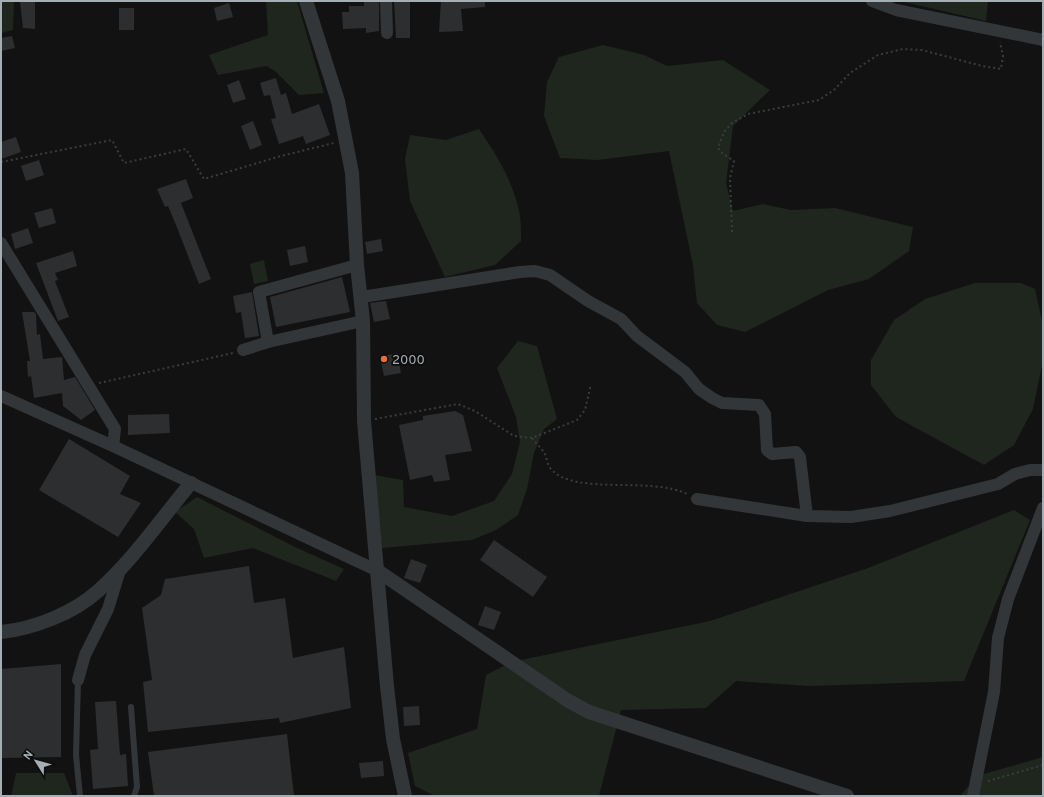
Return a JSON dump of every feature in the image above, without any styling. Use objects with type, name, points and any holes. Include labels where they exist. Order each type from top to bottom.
[{"type":"street","points":[[306,1],[338,101],[347,140],[352,174],[357,265],[362,297],[364,421],[388,694],[393,739],[405,796]]},
{"type":"street","points":[[386,1],[387,33]]},
{"type":"street","points":[[872,1],[896,10],[1043,40]]},
{"type":"street","points":[[1,242],[115,429],[113,446]]},
{"type":"street","points":[[268,342],[259,292],[357,265]]},
{"type":"street","points":[[362,297],[520,272],[535,271],[550,275],[588,301],[621,319],[637,336],[685,372],[699,389],[712,398],[722,402],[759,405],[765,414],[767,450],[772,454],[796,452],[800,457],[807,516]]},
{"type":"street","points":[[243,350],[268,342],[363,321]]},
{"type":"street","points":[[1,396],[113,446],[378,571],[567,700],[589,712],[847,796]]},
{"type":"street","points":[[697,498],[807,516],[852,517],[890,510],[998,484],[1015,474],[1030,470],[1043,470]]},
{"type":"street","points":[[1,632],[45,622],[98,592],[191,483]]},
{"type":"street","points":[[974,790],[994,692],[998,638],[1008,599],[1043,508]]},
{"type":"street","points":[[78,680],[85,655],[108,609],[120,568]]},
{"type":"lane","points":[[78,680],[76,755],[80,796]]},
{"type":"lane","points":[[131,707],[137,787],[134,796]]},
{"type":"path","points":[[732,232],[730,178],[734,161],[722,153],[718,148],[724,132],[732,123],[748,114],[819,100],[834,90],[850,72],[878,55],[903,49],[922,50],[982,66],[1002,69],[1003,56],[998,31]]},
{"type":"path","points":[[1,162],[112,140],[124,163],[186,149],[204,179],[281,156],[347,140]]},
{"type":"path","points":[[88,385],[243,350]]},
{"type":"path","points":[[364,421],[458,404],[475,411],[514,436],[532,438],[577,420],[586,410],[590,384]]},
{"type":"path","points":[[532,438],[544,453],[550,469],[563,478],[588,484],[654,485],[670,487],[697,498]]},
{"type":"path","points":[[974,790],[1043,765]]},
{"type":"shaded area","points":[[1,1],[14,1],[13,30],[1,33]]},
{"type":"shaded area","points":[[266,1],[297,1],[324,93],[299,95],[275,71],[266,66],[218,75],[209,55],[268,35]]},
{"type":"shaded area","points":[[900,1],[988,1],[986,21]]},
{"type":"shaded area","points":[[603,45],[644,55],[667,66],[723,60],[770,90],[733,126],[726,183],[733,211],[763,204],[791,210],[835,208],[913,227],[909,251],[869,279],[828,290],[745,332],[717,325],[697,303],[693,265],[669,151],[598,160],[560,158],[544,116],[547,82],[559,57]]},
{"type":"shaded area","points":[[479,129],[499,160],[510,182],[518,204],[521,225],[521,241],[495,265],[445,277],[410,201],[405,159],[410,135],[446,140]]},
{"type":"shaded area","points":[[264,260],[268,281],[254,284],[250,264]]},
{"type":"shaded area","points":[[975,283],[1021,283],[1035,289],[1043,325],[1043,360],[1033,409],[1014,445],[984,465],[896,417],[871,385],[871,360],[894,320],[925,299]]},
{"type":"shaded area","points":[[518,341],[537,346],[557,419],[544,429],[534,453],[527,489],[518,515],[496,530],[472,540],[382,548],[374,475],[403,480],[404,507],[452,516],[494,501],[512,474],[520,442],[516,417],[497,368]]},
{"type":"shaded area","points":[[197,497],[297,548],[344,569],[336,581],[253,548],[204,558],[194,529],[175,512]]},
{"type":"shaded area","points":[[1014,510],[1030,520],[964,681],[809,686],[736,681],[706,708],[621,710],[599,796],[435,796],[415,786],[408,753],[477,729],[486,675],[511,662],[710,621],[868,568]]},
{"type":"shaded area","points":[[1043,757],[1043,796],[960,796],[977,776]]},
{"type":"shaded area","points":[[16,773],[64,773],[73,796],[11,796]]},
{"type":"building","points":[[20,1],[35,1],[35,29],[23,28]]},
{"type":"building","points":[[364,1],[379,1],[379,31],[366,33],[366,28],[343,29],[342,12],[349,12],[349,6],[364,6]]},
{"type":"building","points":[[394,1],[410,1],[410,38],[396,38]]},
{"type":"building","points":[[441,1],[485,1],[485,7],[461,9],[463,31],[439,32]]},
{"type":"building","points":[[229,3],[233,17],[217,21],[214,8]]},
{"type":"building","points":[[119,8],[134,8],[134,30],[119,30]]},
{"type":"building","points":[[12,36],[15,48],[1,51],[1,38]]},
{"type":"building","points":[[276,78],[281,95],[286,93],[292,114],[319,104],[330,135],[306,144],[303,136],[279,144],[271,119],[276,118],[270,95],[264,96],[260,83]]},
{"type":"building","points":[[239,80],[246,99],[233,103],[227,85]]},
{"type":"building","points":[[253,121],[262,145],[250,150],[241,126]]},
{"type":"building","points":[[16,137],[21,152],[1,159],[1,142]]},
{"type":"building","points":[[39,160],[44,175],[26,181],[21,166]]},
{"type":"building","points":[[186,179],[193,198],[181,203],[211,279],[199,284],[168,206],[165,207],[157,189]]},
{"type":"building","points":[[52,208],[56,223],[39,228],[34,213]]},
{"type":"building","points":[[28,228],[33,243],[15,249],[11,234]]},
{"type":"building","points":[[381,239],[383,251],[367,254],[365,242]]},
{"type":"building","points":[[305,246],[308,262],[290,266],[287,250]]},
{"type":"building","points":[[73,251],[77,266],[55,273],[58,280],[55,281],[69,317],[58,321],[36,263]]},
{"type":"building","points":[[342,277],[350,312],[276,327],[270,297]]},
{"type":"building","points":[[252,292],[259,336],[245,338],[241,312],[236,313],[233,296]]},
{"type":"building","points":[[386,301],[390,319],[374,322],[370,303]]},
{"type":"building","points":[[22,312],[34,312],[36,314],[37,335],[40,334],[43,359],[62,357],[64,380],[75,377],[95,410],[81,420],[63,406],[62,393],[34,398],[31,376],[28,377],[27,361],[30,361]]},
{"type":"building","points":[[397,353],[401,373],[384,376],[380,357]]},
{"type":"building","points":[[455,411],[463,415],[472,451],[445,455],[450,480],[434,482],[432,475],[410,480],[399,425],[423,420],[423,416]]},
{"type":"building","points":[[169,414],[170,433],[128,435],[128,415]]},
{"type":"building","points":[[69,439],[130,476],[120,494],[141,503],[118,537],[39,490]]},
{"type":"building","points":[[494,540],[547,577],[533,597],[480,560]]},
{"type":"building","points":[[411,559],[427,565],[420,583],[404,578]]},
{"type":"building","points":[[249,566],[254,603],[285,598],[293,658],[344,647],[351,708],[280,723],[279,718],[148,732],[143,682],[152,680],[142,608],[161,595],[165,579]]},
{"type":"building","points":[[485,606],[501,612],[494,630],[478,625]]},
{"type":"building","points":[[61,664],[61,757],[1,758],[1,669]]},
{"type":"building","points":[[116,701],[120,755],[126,754],[128,786],[93,789],[90,750],[98,749],[95,702]]},
{"type":"building","points":[[419,706],[420,725],[404,726],[403,707]]},
{"type":"building","points":[[287,734],[294,796],[154,796],[148,752]]},
{"type":"building","points":[[383,761],[384,776],[361,778],[359,763]]},
{"type":"place","name":"2000","points":[[384,359]]}]
